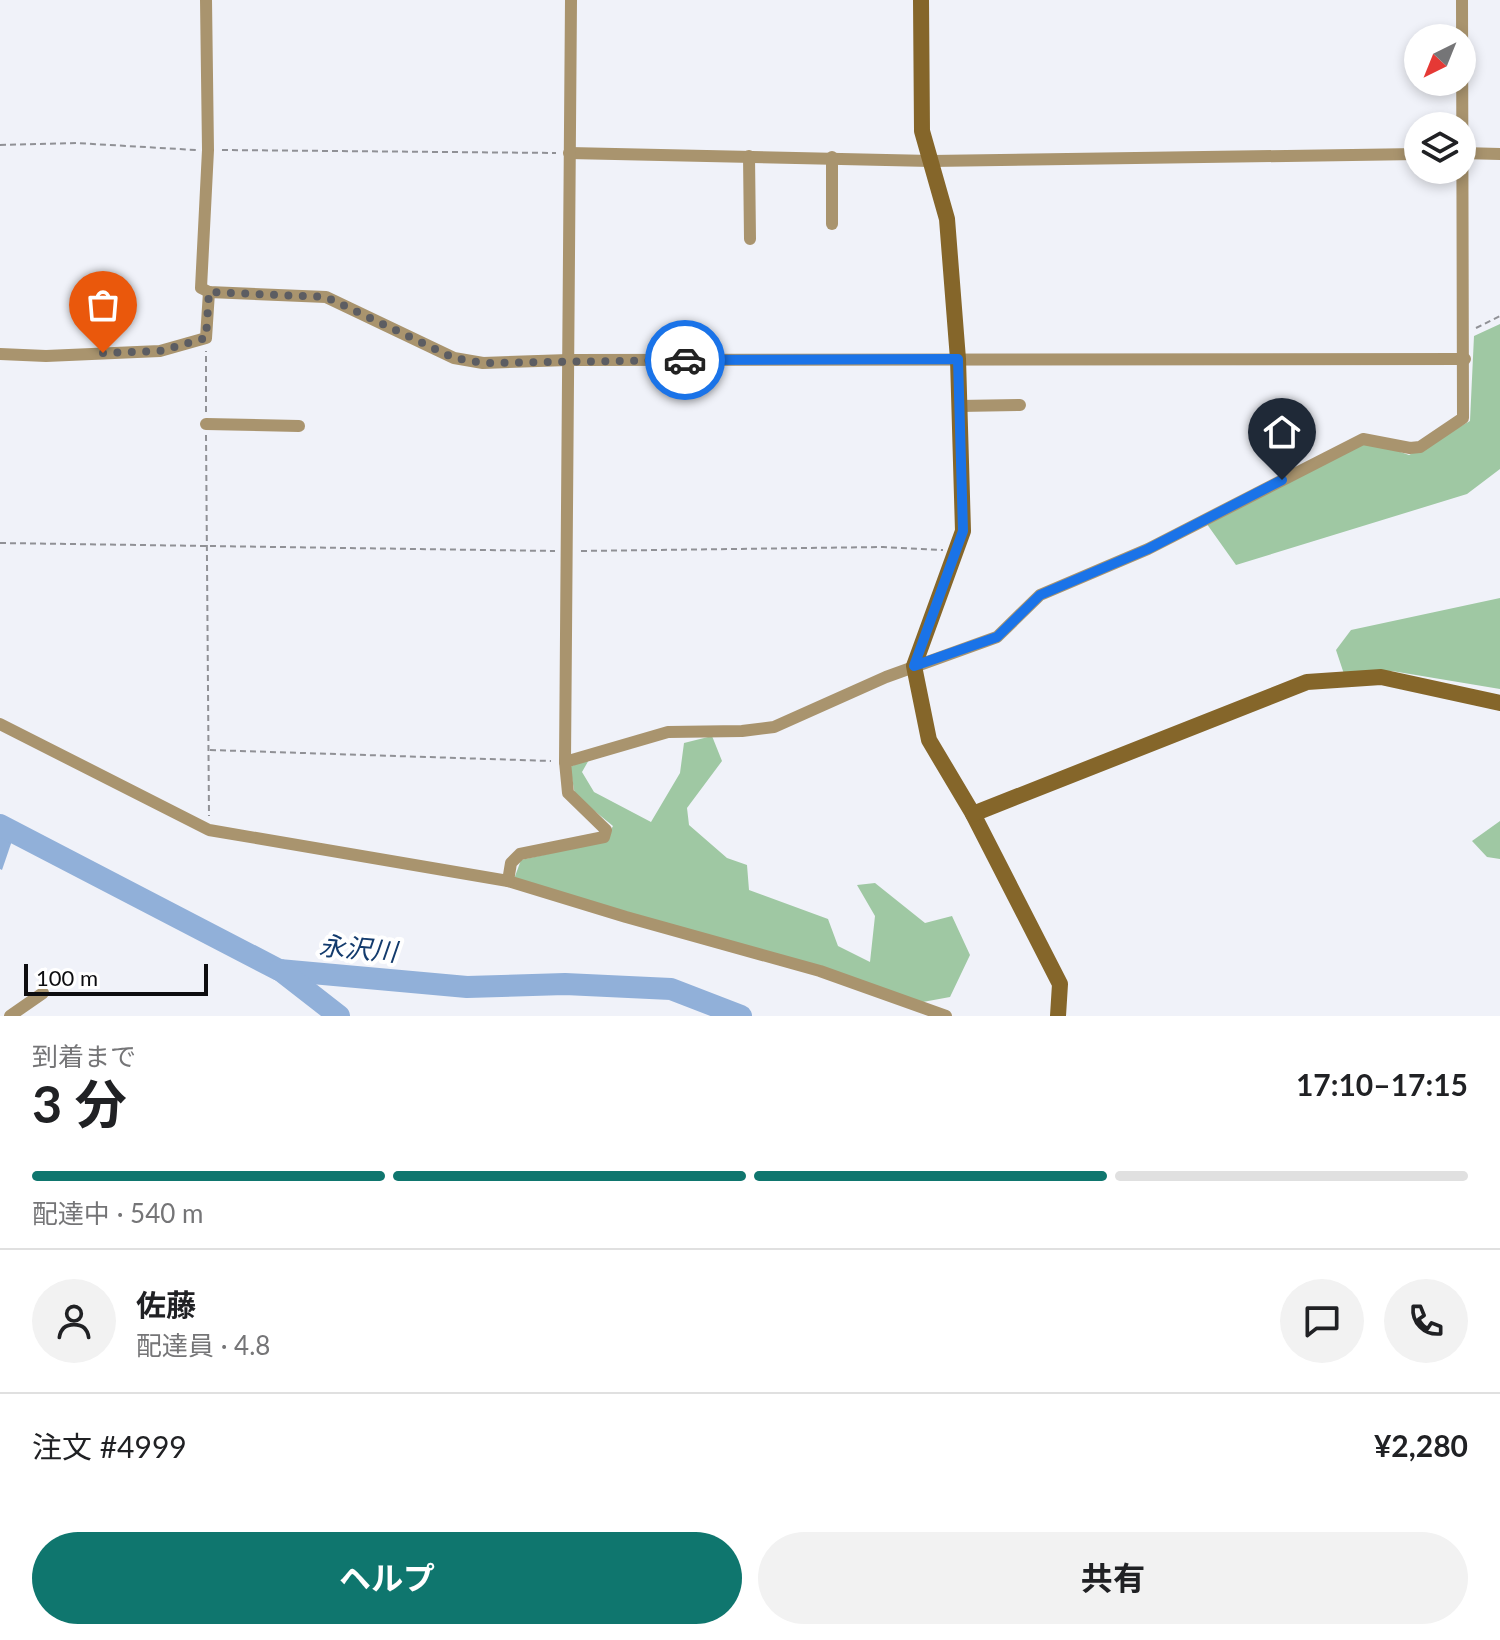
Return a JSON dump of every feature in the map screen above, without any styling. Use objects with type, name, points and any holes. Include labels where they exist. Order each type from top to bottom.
[{"type":"street","points":[[206,0],[208,150],[201,288],[209,292],[326,297],[454,358],[483,363],[568,360],[1465,359]]},
{"type":"street","points":[[508,881],[511,863],[520,854],[604,837],[606,830],[568,793],[565,762],[571,0]]},
{"type":"street","points":[[921,0],[922,131],[947,219],[958,359],[963,531],[914,666],[929,740],[973,814],[1060,984],[1058,1016]]},
{"type":"street","points":[[1462,0],[1463,112]]},
{"type":"street","points":[[569,153],[931,161],[1404,154]]},
{"type":"street","points":[[1476,153],[1500,154]]},
{"type":"street","points":[[749,156],[750,239]]},
{"type":"street","points":[[832,157],[832,224]]},
{"type":"street","points":[[565,762],[668,732],[742,731],[774,727],[914,666],[997,637],[1040,595],[1148,549],[1363,439],[1420,447],[1463,418],[1463,184]]},
{"type":"street","points":[[0,354],[46,356],[160,351],[206,338],[209,292]]},
{"type":"street","points":[[959,406],[1020,405]]},
{"type":"street","points":[[206,424],[299,426]]},
{"type":"street","points":[[973,814],[1307,682],[1381,677],[1500,703]]},
{"type":"street","points":[[0,724],[209,830],[508,881],[820,971],[946,1016]]},
{"type":"street","points":[[10,1016],[43,993]]},
{"type":"path","points":[[0,145],[76,143],[208,150],[569,153]]},
{"type":"path","points":[[1465,334],[1500,316]]},
{"type":"path","points":[[206,338],[209,830]]},
{"type":"path","points":[[0,543],[566,551],[883,547],[956,550]]},
{"type":"path","points":[[208,750],[565,762]]},
{"type":"green space","points":[[1500,324],[1500,469],[1467,494],[1236,565],[1204,520],[1363,439],[1409,455],[1470,421],[1474,336]]},
{"type":"green space","points":[[1500,598],[1500,689],[1392,671],[1344,674],[1336,650],[1351,630]]},
{"type":"green space","points":[[712,736],[722,761],[687,808],[689,825],[727,858],[747,865],[749,890],[828,919],[838,946],[870,962],[875,916],[857,885],[875,883],[925,923],[952,916],[970,955],[950,997],[912,1004],[514,879],[521,860],[605,841],[613,826],[575,795],[570,767],[590,758],[582,772],[594,792],[651,822],[680,773],[684,743]]},
{"type":"green space","points":[[1500,821],[1500,859],[1487,857],[1472,841]]},
{"type":"water","points":[[0,824],[15,832],[2,870],[0,869]]},
{"type":"waterway","name":"永沢川","points":[[0,825],[279,970],[467,987],[565,984],[671,989],[741,1016]]},
{"type":"waterway","points":[[280,970],[339,1016]]},
{"type":"way so far","points":[[103,353],[160,351],[206,338],[209,292],[326,297],[454,358],[483,363],[685,360]]},
{"type":"route","points":[[685,360],[958,359],[963,531],[914,666],[997,637],[1040,595],[1148,549],[1282,480]]}]
